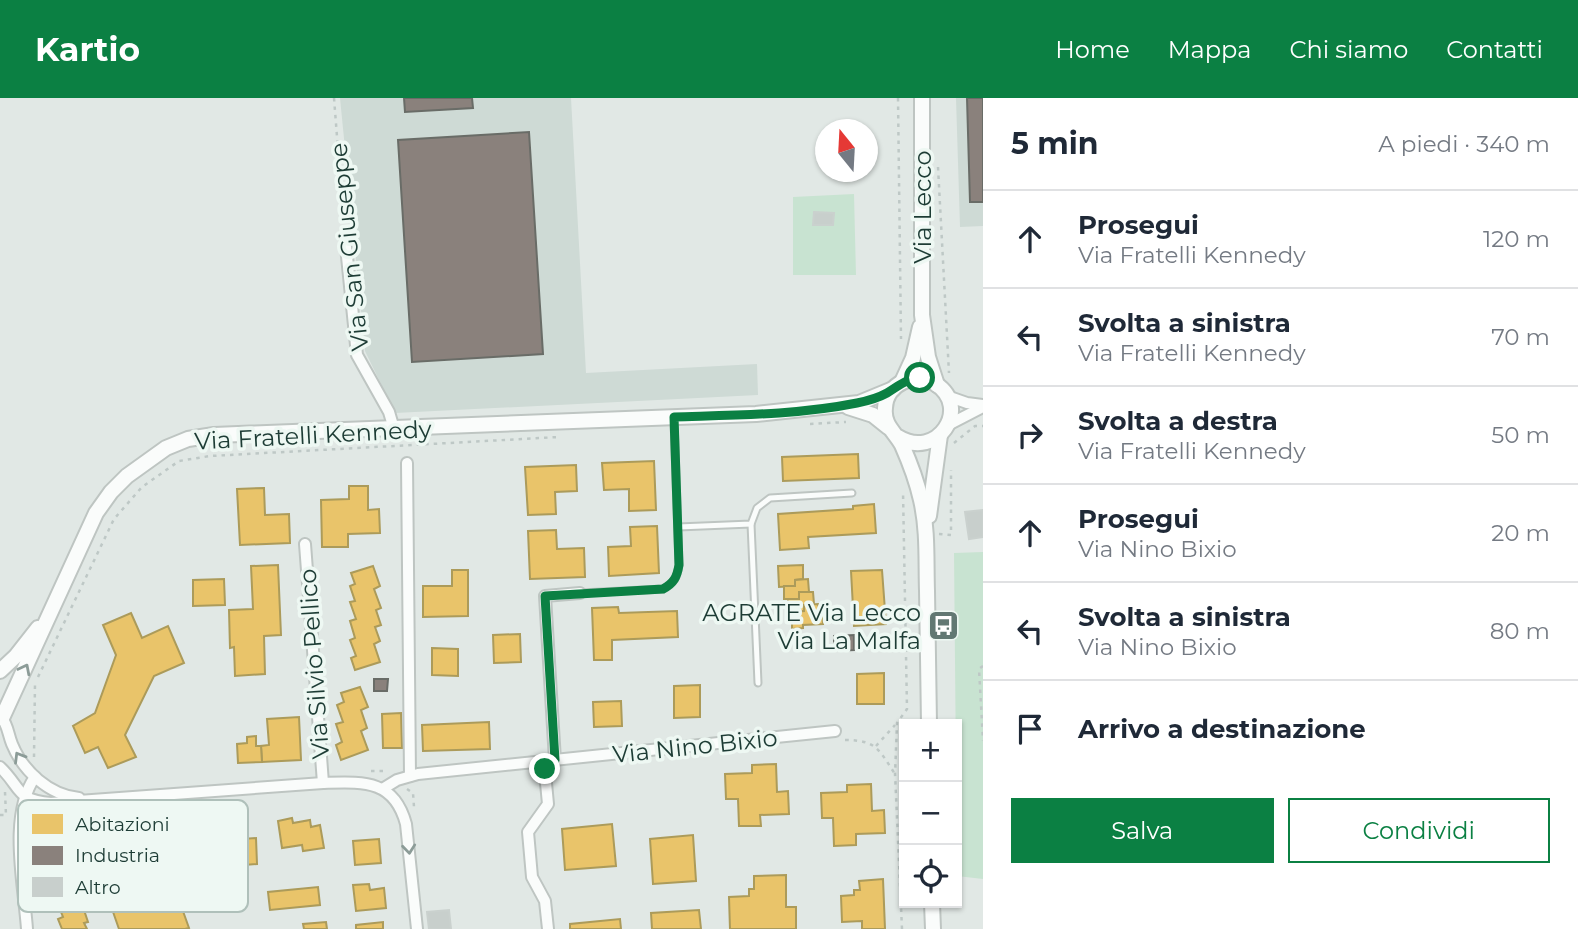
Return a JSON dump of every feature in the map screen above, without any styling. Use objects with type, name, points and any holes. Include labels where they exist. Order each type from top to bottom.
[{"type":"street","name":"Via Lecco","points":[[922,98],[922,315],[928,357],[944,386],[950,412],[943,431],[926,534]]},
{"type":"street","name":"Via San Giuseppe","points":[[345,237],[357,355],[389,412],[394,429]]},
{"type":"street","name":"Via Lecco","points":[[922,315],[913,358],[885,408],[913,472],[926,534],[929,719]]},
{"type":"street","points":[[898,385],[922,378],[944,386],[967,404],[983,406]]},
{"type":"street","name":"Via Fratelli Kennedy","points":[[1,719],[96,513],[127,476],[166,448],[188,439],[214,435],[760,414],[870,400],[898,385]]},
{"type":"street","name":"Via Fratelli Kennedy","points":[[843,405],[873,415],[894,433]]},
{"type":"street","points":[[894,433],[906,442],[929,442],[983,406]]},
{"type":"street","points":[[394,797],[410,776],[407,463]]},
{"type":"street","name":"Via Silvio Pellico","points":[[305,544],[323,783]]},
{"type":"street","points":[[548,929],[545,901],[532,877],[528,832],[548,804],[550,761],[545,596],[580,593]]},
{"type":"street","name":"Via Fratelli Kennedy","points":[[0,671],[46,619]]},
{"type":"street","name":"Via Silvio Pellico","points":[[1,719],[7,724],[17,754],[35,777],[55,791],[73,797],[96,799]]},
{"type":"street","name":"Via Nino Bixio","points":[[384,788],[410,776],[835,731]]},
{"type":"street","points":[[0,766],[25,798]]},
{"type":"street","points":[[25,798],[35,777]]},
{"type":"street","name":"Via Silvio Pellico","points":[[85,800],[323,783],[364,784],[384,788]]},
{"type":"street","points":[[384,788],[402,810],[406,824],[417,929]]},
{"type":"street","name":"Via Silvio Pellico","points":[[25,798],[35,800]]},
{"type":"street","points":[[932,908],[933,929]]},
{"type":"lane","points":[[580,593],[663,589],[677,577],[679,565],[674,417]]},
{"type":"lane","points":[[758,684],[751,524],[757,508],[771,498],[852,493]]},
{"type":"lane","points":[[678,527],[751,524]]},
{"type":"path","name":"Via San Giuseppe","points":[[334,98],[345,237]]},
{"type":"path","points":[[898,98],[901,342]]},
{"type":"path","points":[[937,155],[944,386]]},
{"type":"path","points":[[808,424],[849,422],[843,405]]},
{"type":"path","points":[[951,446],[975,426],[983,426]]},
{"type":"path","points":[[26,767],[34,760],[34,685],[114,519],[142,487],[179,461],[210,456],[568,437]]},
{"type":"path","points":[[926,534],[951,535],[951,468]]},
{"type":"path","points":[[876,746],[907,709],[903,480]]},
{"type":"path","points":[[983,666],[979,669],[983,741]]},
{"type":"path","points":[[897,723],[895,774],[901,929]]},
{"type":"path","points":[[835,731],[837,740],[863,740],[876,746],[895,774]]},
{"type":"path","points":[[0,815],[6,815],[5,784],[10,779]]},
{"type":"shaded area","points":[[340,98],[571,98],[586,373],[757,364],[758,395],[395,413],[365,351]]},
{"type":"shaded area","points":[[956,98],[983,98],[983,226],[960,227]]},
{"type":"green space","points":[[854,194],[856,275],[793,275],[793,197]]},
{"type":"green space","points":[[983,552],[983,879],[962,877],[962,719],[956,719],[954,553]]},
{"type":"building: Abitazioni","points":[[858,454],[859,478],[783,481],[782,457]]},
{"type":"building: Abitazioni","points":[[654,461],[656,510],[629,511],[629,489],[604,490],[602,463]]},
{"type":"building: Abitazioni","points":[[576,465],[577,491],[555,492],[556,514],[528,515],[525,467]]},
{"type":"building: Abitazioni","points":[[349,486],[368,486],[368,510],[379,509],[380,533],[348,534],[348,547],[322,547],[321,500],[349,499]]},
{"type":"building: Abitazioni","points":[[264,488],[265,515],[289,514],[290,543],[240,545],[237,489]]},
{"type":"building: Abitazioni","points":[[874,504],[876,533],[808,537],[809,548],[780,550],[778,514],[853,509],[853,506]]},
{"type":"building: Abitazioni","points":[[657,526],[659,573],[609,576],[608,547],[631,546],[630,527]]},
{"type":"building: Abitazioni","points":[[556,530],[557,549],[584,548],[585,577],[530,579],[528,531]]},
{"type":"building: Abitazioni","points":[[278,565],[281,635],[264,636],[265,674],[235,676],[234,647],[230,648],[229,610],[253,609],[251,566]]},
{"type":"building: Abitazioni","points":[[803,565],[803,579],[795,580],[795,586],[779,587],[778,566]]},
{"type":"building: Abitazioni","points":[[373,566],[380,586],[374,589],[381,608],[376,610],[381,625],[375,627],[380,641],[374,644],[380,662],[355,670],[351,658],[356,656],[350,640],[355,638],[350,621],[356,619],[350,602],[355,601],[350,586],[355,584],[351,573]]},
{"type":"building: Abitazioni","points":[[452,570],[468,570],[468,616],[423,617],[423,586],[452,586]]},
{"type":"building: Abitazioni","points":[[882,570],[886,624],[854,626],[851,571]]},
{"type":"building: Abitazioni","points":[[224,579],[225,605],[193,606],[193,580]]},
{"type":"building: Abitazioni","points":[[808,579],[809,592],[799,592],[799,599],[784,599],[784,586],[795,586],[795,580]]},
{"type":"building: Abitazioni","points":[[799,592],[813,592],[814,604],[804,605],[804,611],[788,612],[788,599],[799,599]]},
{"type":"building: Abitazioni","points":[[818,604],[819,609],[822,609],[823,624],[803,625],[803,628],[792,629],[792,612],[804,611],[804,605]]},
{"type":"building: Abitazioni","points":[[618,607],[619,613],[677,611],[678,637],[612,640],[612,660],[594,660],[592,608]]},
{"type":"building: Abitazioni","points":[[131,613],[142,638],[168,626],[184,663],[154,676],[125,735],[136,757],[108,768],[98,747],[85,753],[73,726],[95,713],[116,655],[103,625]]},
{"type":"building: Abitazioni","points":[[520,634],[521,662],[494,663],[493,635]]},
{"type":"building: Abitazioni","points":[[432,648],[458,649],[458,676],[432,675]]},
{"type":"building: Abitazioni","points":[[884,673],[884,704],[857,704],[857,674]]},
{"type":"building: Abitazioni","points":[[700,685],[700,717],[674,718],[674,686]]},
{"type":"building: Abitazioni","points":[[360,687],[368,707],[361,710],[367,728],[361,731],[368,750],[341,760],[336,745],[342,742],[336,724],[343,722],[337,705],[344,702],[341,693]]},
{"type":"building: Abitazioni","points":[[621,701],[622,726],[594,727],[593,702]]},
{"type":"building: Abitazioni","points":[[401,713],[402,748],[383,748],[382,714]]},
{"type":"building: Abitazioni","points":[[299,717],[301,760],[262,762],[261,746],[269,745],[267,719]]},
{"type":"building: Abitazioni","points":[[489,722],[490,749],[423,751],[422,725]]},
{"type":"building: Abitazioni","points":[[256,736],[256,746],[261,746],[262,762],[238,763],[237,744],[247,743],[247,737]]},
{"type":"building: Abitazioni","points":[[776,764],[777,792],[788,791],[789,814],[760,815],[761,826],[739,826],[738,799],[726,799],[725,774],[752,773],[752,765]]},
{"type":"building: Abitazioni","points":[[871,784],[872,811],[884,810],[885,833],[856,834],[856,845],[834,846],[833,818],[822,818],[821,793],[847,792],[847,785]]},
{"type":"building: Abitazioni","points":[[292,818],[293,823],[310,820],[311,827],[320,825],[324,848],[303,851],[302,845],[282,848],[278,821]]},
{"type":"building: Abitazioni","points":[[612,824],[616,866],[565,870],[562,829]]},
{"type":"building: Abitazioni","points":[[693,835],[696,881],[653,884],[650,839]]},
{"type":"building: Abitazioni","points":[[256,838],[257,864],[248,865],[248,839]]},
{"type":"building: Abitazioni","points":[[379,839],[381,863],[355,865],[353,841]]},
{"type":"building: Abitazioni","points":[[786,875],[786,907],[796,907],[796,929],[730,929],[729,897],[749,896],[749,889],[754,889],[754,876]]},
{"type":"building: Abitazioni","points":[[883,879],[885,929],[862,929],[862,921],[842,922],[841,896],[854,895],[854,890],[860,890],[859,881]]},
{"type":"building: Abitazioni","points":[[369,884],[370,890],[384,888],[386,908],[356,911],[353,885]]},
{"type":"building: Abitazioni","points":[[318,887],[320,905],[270,910],[268,892]]},
{"type":"building: Abitazioni","points":[[699,910],[701,929],[652,929],[651,913]]},
{"type":"building: Abitazioni","points":[[61,912],[85,912],[88,922],[84,923],[87,929],[62,929],[58,919],[63,917]]},
{"type":"building: Abitazioni","points":[[113,912],[183,912],[189,928],[185,929],[119,929]]},
{"type":"building: Abitazioni","points":[[620,919],[621,929],[570,929],[570,924]]},
{"type":"building: Abitazioni","points":[[326,922],[327,929],[304,929],[303,924]]},
{"type":"building: Abitazioni","points":[[383,922],[383,929],[356,929],[356,925]]},
{"type":"building: Industria","points":[[404,98],[472,98],[473,108],[405,112]]},
{"type":"building: Industria","points":[[967,98],[983,98],[983,202],[970,202]]},
{"type":"building: Industria","points":[[529,132],[543,354],[412,362],[398,140]]},
{"type":"building: Industria","points":[[854,635],[854,650],[834,651],[834,636]]},
{"type":"building: Industria","points":[[374,679],[388,679],[387,691],[374,691]]},
{"type":"building: Altro","points":[[814,212],[834,213],[833,225],[813,225]]},
{"type":"building: Altro","points":[[983,510],[983,537],[969,539],[965,512]]},
{"type":"building: Altro","points":[[449,910],[451,929],[429,929],[427,912]]},
{"type":"place","name":"AGRATE Via Lecco Via La Malfa","points":[[944,626]]},
{"type":"route","points":[[545,769],[544,762],[555,760],[545,596],[663,589],[677,577],[679,565],[674,417],[760,414],[859,403],[886,394],[905,380],[920,378]]}]
